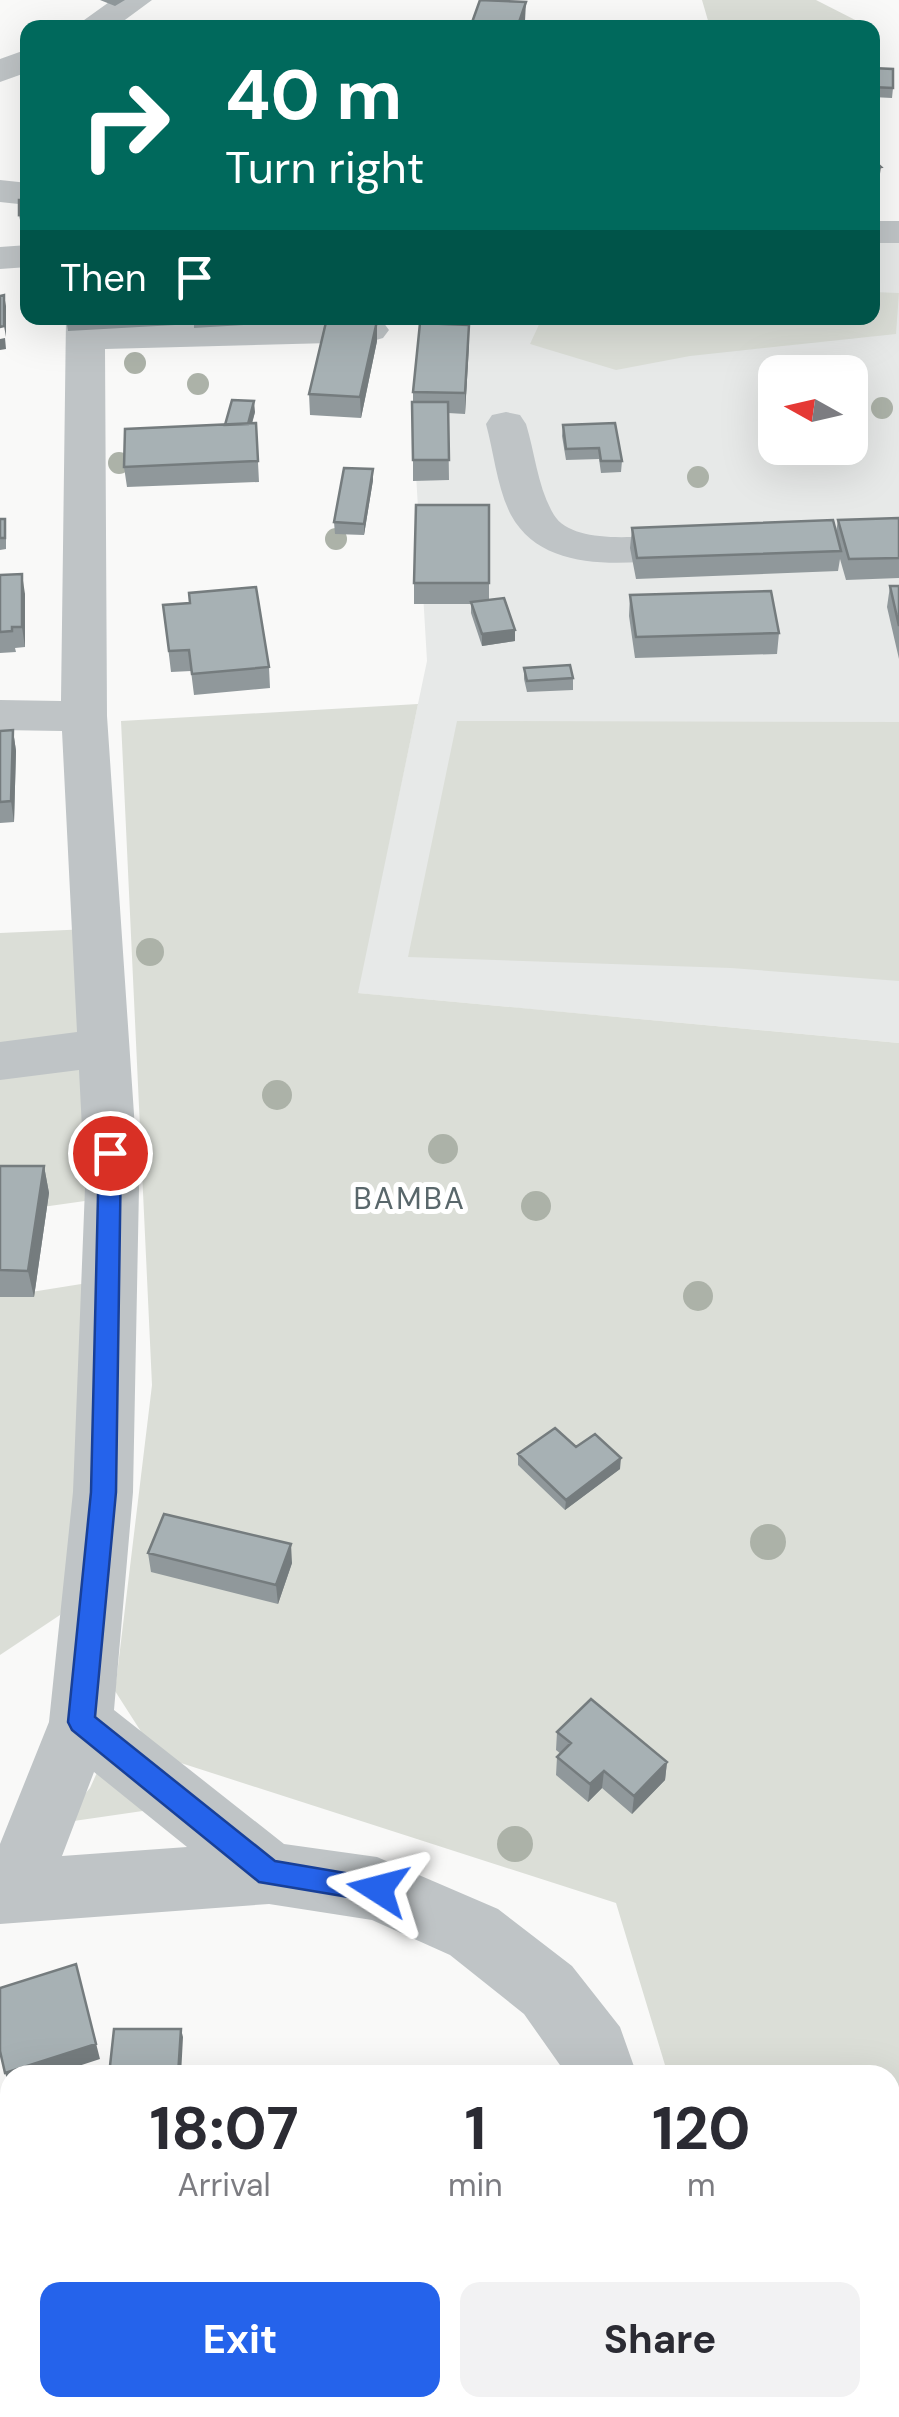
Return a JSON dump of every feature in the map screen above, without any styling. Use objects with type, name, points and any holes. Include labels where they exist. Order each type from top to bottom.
[{"type":"street","points":[[103,20],[135,0]]},
{"type":"street","points":[[368,330],[84,328],[84,716],[112,1188],[103,1492],[82,1722],[7,1891],[269,1873],[378,1889],[474,1932],[548,1990],[594,2051],[599,2065]]},
{"type":"street","points":[[506,424],[532,517],[545,534],[558,542],[601,548],[749,540]]},
{"type":"street","points":[[0,715],[84,716]]},
{"type":"street","points":[[0,1061],[106,1048]]},
{"type":"street","points":[[82,1722],[269,1873]]},
{"type":"shaded area","points":[[702,0],[816,0],[855,20],[708,20]]},
{"type":"shaded area","points":[[880,239],[899,239],[899,1043],[357,993],[427,661],[413,423],[420,325],[880,325]]},
{"type":"shaded area","points":[[880,292],[899,293],[896,334],[690,356],[616,370],[530,344],[539,325],[880,325]]},
{"type":"shaded area","points":[[418,704],[358,993],[899,1043],[899,2065],[665,2065],[616,1903],[156,1755],[115,1691],[152,1385],[121,721]]},
{"type":"shaded area","points":[[457,721],[899,722],[899,981],[731,968],[408,957]]},
{"type":"shaded area","points":[[89,929],[99,1199],[0,1213],[0,933]]},
{"type":"shaded area","points":[[100,1281],[96,1520],[60,1615],[0,1655],[0,1297]]},
{"type":"shaded area","points":[[105,1755],[184,1805],[60,1823],[90,1788]]},
{"type":"building","points":[[480,0],[526,2],[520,20],[473,20]]},
{"type":"building","points":[[880,68],[893,69],[893,88],[880,87]]},
{"type":"building","points":[[4,295],[4,326],[0,327],[0,296]]},
{"type":"building","points":[[325,325],[376,325],[360,397],[309,394]]},
{"type":"building","points":[[420,325],[469,325],[465,393],[413,392]]},
{"type":"building","points":[[232,400],[254,401],[248,424],[225,425]]},
{"type":"building","points":[[412,402],[448,402],[449,460],[413,460]]},
{"type":"building","points":[[256,423],[258,461],[124,467],[125,429]]},
{"type":"building","points":[[615,423],[622,461],[601,461],[599,448],[566,449],[563,425]]},
{"type":"building","points":[[344,468],[373,469],[364,524],[334,522]]},
{"type":"building","points":[[416,505],[489,505],[489,583],[414,583]]},
{"type":"building","points":[[899,518],[899,558],[849,559],[838,520]]},
{"type":"building","points":[[0,519],[5,519],[5,538],[0,538]]},
{"type":"building","points":[[833,520],[841,551],[637,558],[632,528]]},
{"type":"building","points":[[22,574],[22,627],[0,632],[0,575]]},
{"type":"building","points":[[890,586],[899,586],[899,626]]},
{"type":"building","points":[[256,587],[269,667],[192,674],[189,650],[169,651],[163,605],[190,603],[189,593]]},
{"type":"building","points":[[771,591],[779,633],[636,637],[630,595]]},
{"type":"building","points":[[504,598],[515,630],[482,634],[471,602]]},
{"type":"building","points":[[570,665],[573,678],[527,681],[524,668]]},
{"type":"building","points":[[13,730],[11,801],[0,802],[0,731]]},
{"type":"building","points":[[0,1166],[44,1166],[28,1271],[0,1270]]},
{"type":"building","points":[[555,1428],[576,1447],[595,1434],[621,1458],[566,1500],[518,1454]]},
{"type":"building","points":[[164,1514],[291,1544],[276,1585],[148,1553]]},
{"type":"building","points":[[591,1699],[667,1762],[634,1796],[604,1771],[590,1784],[557,1757],[571,1743],[557,1732]]},
{"type":"building","points":[[76,1964],[96,2044],[30,2065],[3,2065],[0,1988]]},
{"type":"building","points":[[114,2029],[181,2029],[179,2065],[110,2065]]},
{"type":"district","name":"BAMBA","points":[[410,1198]]},
{"type":"route","points":[[110,1153],[110,1328],[103,1492],[82,1722],[269,1873],[378,1889]]}]
